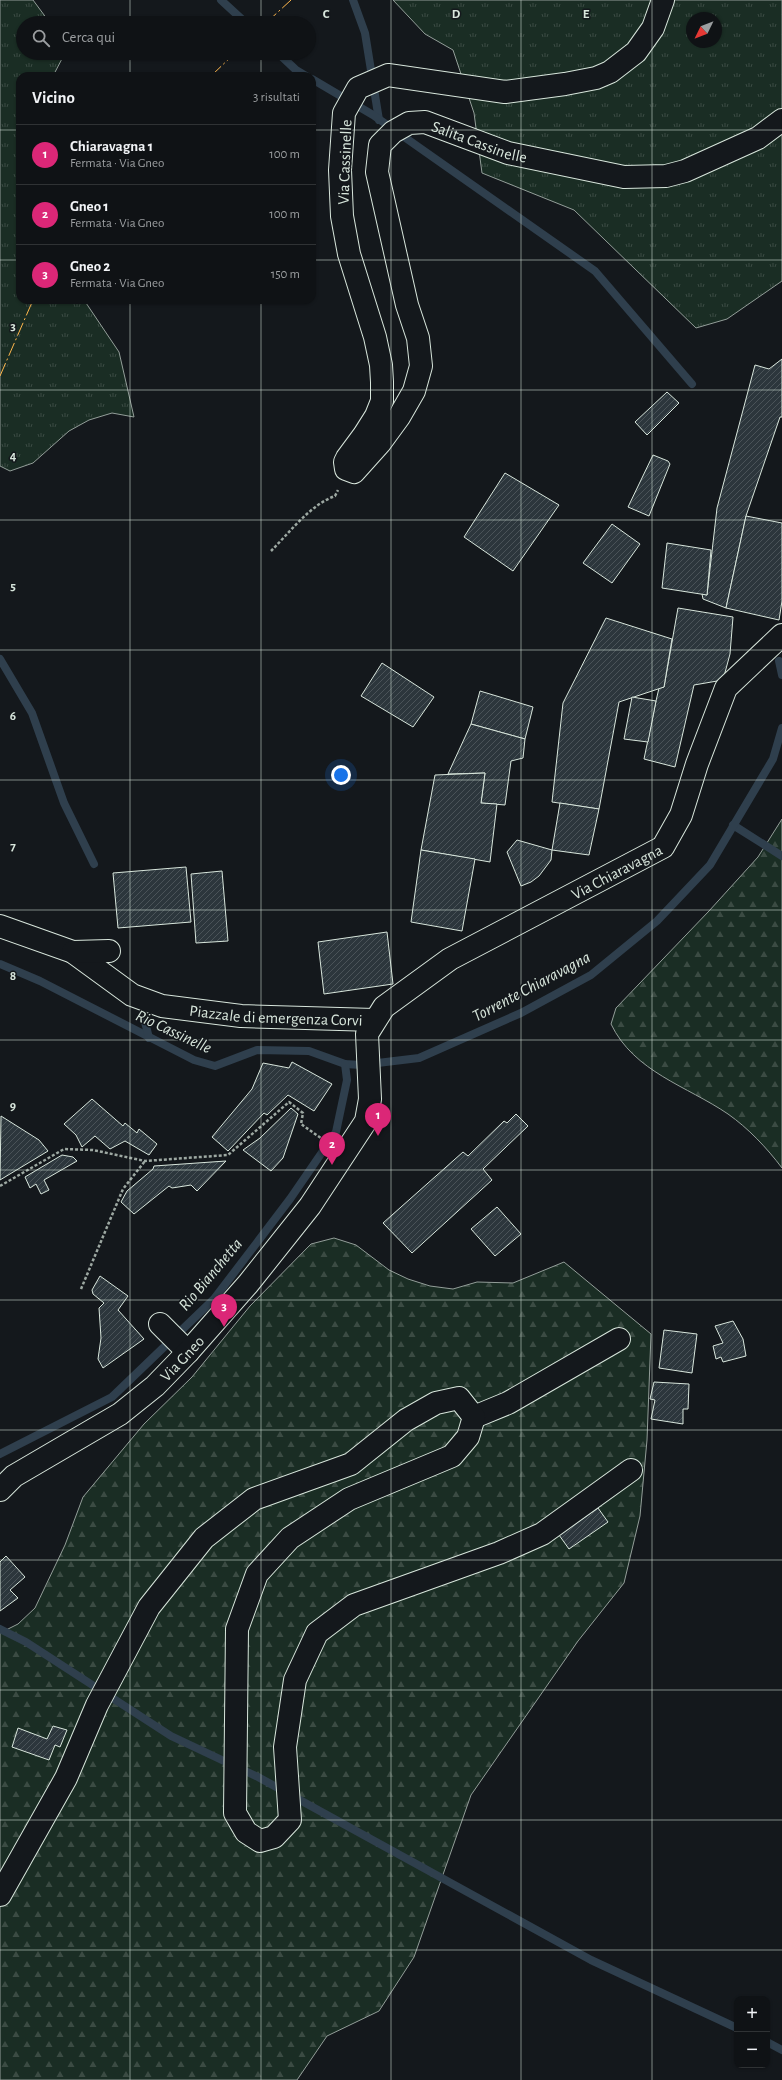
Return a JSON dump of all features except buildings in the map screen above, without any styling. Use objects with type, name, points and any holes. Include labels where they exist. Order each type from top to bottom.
[{"type":"street","name":"Via Cassinelle","points":[[354,472],[346,468],[345,462],[376,416],[382,401],[381,365],[375,337],[349,254],[342,216],[340,170],[344,113],[358,88],[388,75],[505,92],[596,78],[610,72],[636,52],[654,28],[663,0]]},
{"type":"street","name":"Salita Cassinelle","points":[[354,472],[380,443],[399,416],[414,391],[421,366],[418,338],[407,305],[376,172],[380,145],[393,132],[409,123],[425,122],[508,153],[624,177],[666,176],[686,171],[758,138],[782,120]]},
{"type":"street","name":"Via Chiaravagna","points":[[371,1027],[384,1008],[450,959],[663,847],[681,815],[726,688],[782,635]]},
{"type":"street","name":"Piazzale di emergenza Corvi","points":[[0,926],[73,952],[132,995],[162,1006],[241,1016],[371,1027]]},
{"type":"street","name":"Piazzale di emergenza Corvi","points":[[73,952],[109,951]]},
{"type":"street","name":"Via Gneo","points":[[0,1490],[14,1476],[120,1414],[155,1386],[188,1352],[248,1284],[300,1218],[366,1122],[370,1100],[371,1027]]},
{"type":"street","points":[[160,1324],[188,1352]]},
{"type":"street","points":[[474,1417],[508,1403],[619,1339]]},
{"type":"street","points":[[0,1895],[66,1778],[97,1705],[150,1607],[204,1538],[254,1498],[351,1464],[406,1420],[436,1403],[459,1398],[474,1417]]},
{"type":"street","points":[[474,1417],[468,1437],[452,1456],[349,1499],[290,1538],[256,1574],[236,1629],[235,1813],[246,1832],[260,1841],[274,1837],[290,1820],[285,1747],[295,1680],[317,1633],[354,1605],[499,1553],[542,1534],[631,1470]]},
{"type":"path","points":[[271,551],[325,499],[335,496],[338,489],[354,472]]},
{"type":"path","points":[[0,1186],[64,1149],[93,1150],[145,1161],[228,1155],[289,1102],[303,1113],[300,1124],[344,1154]]},
{"type":"path","points":[[81,1289],[123,1189],[145,1161]]},
{"type":"green space","points":[[0,0],[33,0],[45,16],[16,16],[16,60],[61,60],[55,72],[16,72],[16,304],[87,304],[119,352],[134,417],[112,413],[89,420],[69,431],[33,463],[10,471],[0,466]]},
{"type":"green space","points":[[393,0],[782,0],[782,281],[727,319],[696,328],[574,210],[482,173],[474,113],[453,50],[425,34]]},
{"type":"green space","points":[[782,819],[782,1168],[757,1139],[728,1114],[647,1066],[633,1054],[621,1040],[611,1024],[616,1008],[709,911],[758,857]]},
{"type":"green space","points":[[334,1238],[356,1245],[389,1270],[408,1279],[430,1286],[453,1289],[477,1282],[513,1283],[564,1262],[651,1334],[647,1440],[640,1516],[624,1583],[578,1641],[471,1795],[414,1957],[379,2011],[327,2036],[297,2080],[0,2080],[0,1633],[18,1624],[35,1608],[65,1545],[83,1497],[144,1424],[192,1377],[250,1306],[311,1244]]},
{"type":"waterway","points":[[221,0],[238,16]]},
{"type":"waterway","points":[[353,0],[365,33],[379,120]]},
{"type":"waterway","points":[[285,60],[299,72]]},
{"type":"waterway","points":[[316,81],[373,115],[595,271],[692,384]]},
{"type":"waterway","points":[[0,659],[32,713],[64,803],[94,864]]},
{"type":"waterway","name":"Torrente Chiaravagna","points":[[779,661],[782,675]]},
{"type":"waterway","name":"Torrente Chiaravagna","points":[[0,964],[40,981],[194,1060],[215,1066],[257,1050],[309,1051],[345,1064],[361,1065],[419,1058],[521,1013],[591,975],[657,921],[710,865],[773,759],[782,728]]},
{"type":"waterway","points":[[733,825],[782,856]]},
{"type":"waterway","name":"Rio Cassinelle","points":[[145,1022],[149,1038]]},
{"type":"waterway","name":"Rio Bianchetta","points":[[0,1454],[112,1397],[214,1299],[290,1199],[336,1132],[347,1080],[345,1064]]},
{"type":"waterway","points":[[0,1629],[26,1642],[171,1736],[258,1777],[591,1960],[734,2027]]},
{"type":"waterway","points":[[770,2044],[782,2050]]},
{"type":"power","points":[[274,16],[291,0]]},
{"type":"power","points":[[215,72],[228,60]]},
{"type":"power","points":[[0,376],[31,304]]},
{"type":"place","name":"Chiaravagna 1","points":[[378,1136]]},
{"type":"place","name":"Gneo 1","points":[[332,1165]]},
{"type":"place","name":"Gneo 2","points":[[224,1327]]}]
